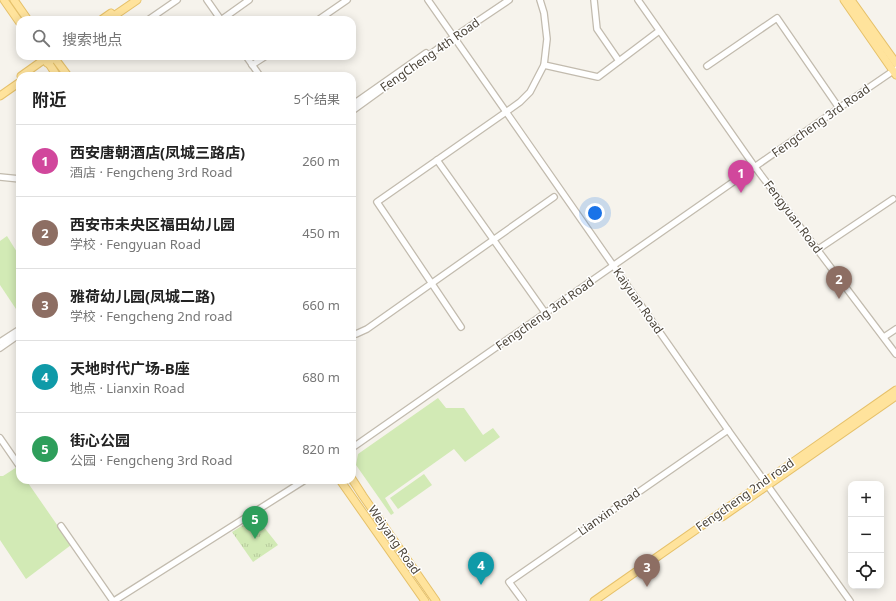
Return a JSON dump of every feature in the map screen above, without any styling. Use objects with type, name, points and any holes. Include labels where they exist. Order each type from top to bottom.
[{"type":"main road","points":[[4,0],[16,17]]},
{"type":"main road","points":[[14,0],[25,16]]},
{"type":"main road","points":[[107,16],[129,0]]},
{"type":"main road","points":[[114,16],[137,0]]},
{"type":"main road","points":[[844,0],[895,72]]},
{"type":"main road","points":[[851,0],[896,64]]},
{"type":"main road","points":[[27,72],[47,60]]},
{"type":"main road","points":[[33,72],[48,60]]},
{"type":"main road","points":[[51,60],[55,72]]},
{"type":"main road","points":[[52,60],[64,72]]},
{"type":"main road","points":[[0,90],[16,79]]},
{"type":"main road","points":[[0,96],[16,85]]},
{"type":"main road","name":"Fengcheng 2nd road","points":[[602,601],[896,390]]},
{"type":"main road","name":"Fengcheng 2nd road","points":[[594,601],[658,556],[896,396]]},
{"type":"main road","name":"Weiyang Road","points":[[343,484],[425,601]]},
{"type":"main road","name":"Weiyang Road","points":[[355,484],[436,601]]},
{"type":"street","points":[[154,16],[177,0]]},
{"type":"street","points":[[206,0],[218,16]]},
{"type":"street","points":[[227,16],[249,0]]},
{"type":"street","name":"Kaiyuan Road","points":[[428,0],[728,430],[850,601]]},
{"type":"street","name":"FengCheng 4th Road","points":[[356,108],[502,0]]},
{"type":"street","name":"FengCheng 4th Road","points":[[356,102],[508,0]]},
{"type":"street","points":[[461,326],[377,202],[520,102],[530,92],[544,65],[547,39],[544,13],[540,0]]},
{"type":"street","points":[[594,0],[597,29],[619,61]]},
{"type":"street","name":"Fengyuan Road","points":[[638,0],[755,167],[896,354]]},
{"type":"street","points":[[323,16],[342,1]]},
{"type":"street","points":[[707,66],[778,18],[839,108]]},
{"type":"street","points":[[544,65],[598,77],[659,31]]},
{"type":"street","points":[[249,60],[257,72]]},
{"type":"street","points":[[252,65],[260,60]]},
{"type":"street","name":"Fengcheng 3rd Road","points":[[356,445],[839,108],[895,72]]},
{"type":"street","points":[[437,160],[546,314]]},
{"type":"street","points":[[0,177],[16,179]]},
{"type":"street","points":[[356,334],[367,329],[554,197]]},
{"type":"street","points":[[817,250],[893,199]]},
{"type":"street","points":[[884,337],[896,329]]},
{"type":"street","points":[[0,342],[16,332]]},
{"type":"street","points":[[0,348],[16,337]]},
{"type":"street","name":"Lianxin Road","points":[[523,601],[509,582],[728,430]]},
{"type":"street","points":[[0,438],[16,461]]},
{"type":"street","points":[[61,526],[113,601],[299,484]]},
{"type":"green space","points":[[7,236],[16,251],[16,309],[0,285],[0,241]]},
{"type":"green space","points":[[438,398],[446,408],[464,408],[483,435],[493,428],[500,437],[465,462],[454,449],[385,498],[394,513],[391,515],[356,465],[358,454]]},
{"type":"green space","points":[[16,468],[16,484],[29,484],[71,545],[26,579],[0,540],[0,476],[3,476]]},
{"type":"green space","points":[[424,474],[432,485],[398,509],[390,498]]},
{"type":"green space","points":[[256,517],[278,545],[253,562],[232,532]]},
{"type":"place","name":"西安唐朝酒店(凤城三路店)","points":[[741,193]]},
{"type":"place","name":"西安市未央区福田幼儿园","points":[[839,299]]},
{"type":"place","name":"街心公园","points":[[255,539]]},
{"type":"place","name":"天地时代广场-B座","points":[[481,585]]},
{"type":"place","name":"雅荷幼儿园(凤城二路)","points":[[647,587]]}]
